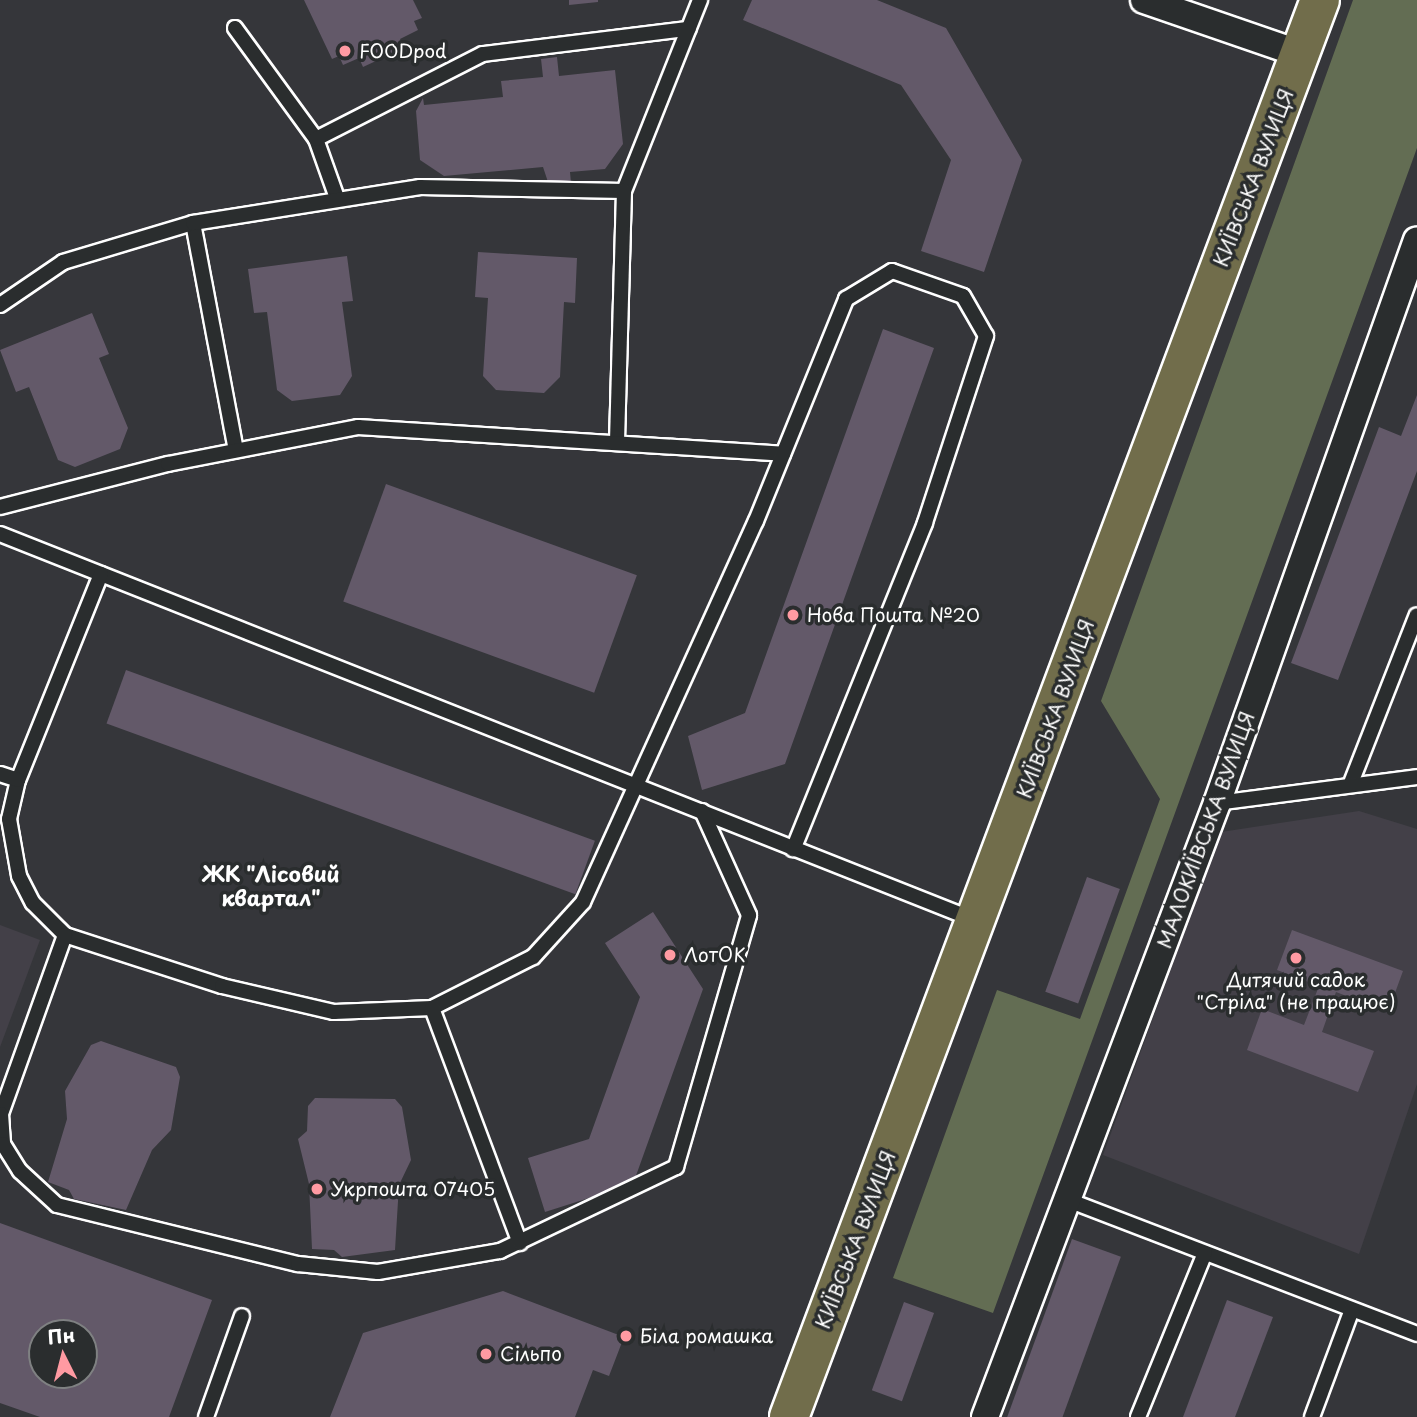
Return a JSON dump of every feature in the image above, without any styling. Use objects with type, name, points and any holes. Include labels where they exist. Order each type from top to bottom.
[{"type":"main road","name":"КИЇВСЬКА ВУЛИЦЯ","points":[[789,1417],[1320,0]]},
{"type":"street","points":[[1144,0],[1301,54]]},
{"type":"street","name":"МАЛОКИЇВСЬКА ВУЛИЦЯ","points":[[985,1417],[1217,803],[1417,240]]},
{"type":"lane","points":[[617,443],[624,191],[700,0]]},
{"type":"lane","points":[[235,28],[316,139],[337,198]]},
{"type":"lane","points":[[316,139],[483,54],[688,29]]},
{"type":"lane","points":[[0,305],[63,262],[193,223],[337,198],[420,187],[624,191]]},
{"type":"lane","points":[[193,223],[236,450]]},
{"type":"lane","points":[[101,574],[18,780],[9,819],[19,876],[33,902],[65,935],[106,953],[307,1007],[386,1015],[432,1008],[484,987],[557,937],[583,902],[639,788],[783,454],[846,299],[892,271],[963,296],[986,336],[925,523],[793,849]]},
{"type":"lane","points":[[0,508],[236,450],[358,427],[783,454]]},
{"type":"lane","points":[[0,534],[976,921]]},
{"type":"lane","points":[[1351,783],[1417,615]]},
{"type":"lane","points":[[0,774],[18,780]]},
{"type":"lane","points":[[1217,803],[1351,783],[1417,777]]},
{"type":"lane","points":[[65,935],[1,1114],[3,1144],[20,1171],[57,1205],[298,1264],[377,1272],[520,1243],[667,1173],[688,1139],[750,915],[702,811]]},
{"type":"lane","points":[[432,1008],[520,1243]]},
{"type":"lane","points":[[1068,1200],[1351,1312],[1417,1334]]},
{"type":"lane","points":[[1138,1417],[1205,1253]]},
{"type":"lane","points":[[1312,1417],[1351,1312]]},
{"type":"lane","points":[[206,1417],[242,1316]]},
{"type":"shaded area","name":"Дитячий садок \"Стріла\" (не працює)","points":[[1359,811],[1417,829],[1417,1084],[1359,1254],[1103,1155],[1221,832]]},
{"type":"shaded area","points":[[0,925],[40,940],[0,1047]]},
{"type":"green space","points":[[1353,0],[1417,0],[1417,148],[993,1313],[893,1278],[997,990],[1080,1019],[1160,799],[1101,701]]},
{"type":"building","points":[[304,0],[413,0],[422,18],[414,21],[418,30],[400,39],[404,48],[363,67],[359,58],[343,65],[339,56],[332,59]]},
{"type":"building","points":[[569,0],[598,0],[598,2],[569,5]]},
{"type":"building","points":[[752,0],[877,0],[946,28],[1022,160],[984,272],[921,251],[951,160],[901,85],[743,20]]},
{"type":"building","points":[[557,57],[559,76],[615,70],[623,144],[605,169],[570,172],[571,183],[549,185],[543,167],[444,176],[420,160],[416,111],[423,98],[424,105],[503,97],[501,81],[543,77],[541,59]]},
{"type":"building","points":[[478,252],[577,258],[575,303],[564,302],[560,377],[544,393],[496,390],[483,376],[488,298],[475,297]]},
{"type":"building","points":[[347,256],[353,301],[342,302],[352,376],[340,395],[292,401],[277,390],[267,312],[254,313],[248,269]]},
{"type":"building","points":[[92,313],[109,354],[99,358],[128,428],[120,449],[75,467],[58,460],[29,387],[16,392],[0,350]]},
{"type":"building","points":[[883,329],[934,348],[785,764],[702,790],[688,736],[745,713]]},
{"type":"building","points":[[1417,395],[1417,471],[1338,680],[1291,663],[1379,427],[1401,436]]},
{"type":"building","points":[[386,484],[637,575],[594,693],[343,601]]},
{"type":"building","points":[[126,670],[595,841],[575,894],[107,724]]},
{"type":"building","points":[[1087,877],[1120,889],[1078,1004],[1045,992]]},
{"type":"building","points":[[653,912],[703,989],[633,1184],[545,1212],[528,1158],[589,1139],[640,997],[605,943]]},
{"type":"building","points":[[1292,930],[1403,971],[1388,1012],[1336,992],[1322,1032],[1374,1051],[1358,1092],[1247,1050],[1262,1009],[1304,1025],[1319,986],[1277,970]]},
{"type":"building","points":[[101,1041],[176,1067],[180,1077],[171,1130],[152,1150],[126,1210],[74,1199],[69,1190],[48,1182],[67,1119],[65,1091],[91,1045]]},
{"type":"building","points":[[315,1098],[395,1099],[402,1107],[411,1160],[399,1185],[395,1250],[342,1257],[334,1250],[312,1249],[309,1184],[298,1139],[307,1131],[308,1106]]},
{"type":"building","points":[[0,1223],[212,1300],[169,1417],[40,1417],[0,1403]]},
{"type":"building","points":[[1072,1239],[1121,1257],[1063,1417],[1007,1417]]},
{"type":"building","name":"Сільпо","points":[[503,1291],[624,1337],[609,1376],[593,1370],[575,1417],[330,1417],[363,1333]]},
{"type":"building","points":[[1227,1300],[1273,1317],[1235,1417],[1183,1417]]},
{"type":"building","points":[[904,1302],[934,1313],[902,1401],[872,1390]]},
{"type":"place","name":"FOODpod","points":[[345,51]]},
{"type":"place","name":"Нова Пошта №20","points":[[793,615]]},
{"type":"place","name":"ЛотОК","points":[[670,955]]},
{"type":"place","name":"Дитячий садок \"Стріла\" (не працює)","points":[[1296,958]]},
{"type":"place","name":"Укрпошта 07405","points":[[317,1189]]},
{"type":"place","name":"Біла ромашка","points":[[626,1336]]},
{"type":"place","name":"Сільпо","points":[[486,1354]]},
{"type":"district","name":"ЖК \"Лісовий квартал\"","points":[[271,885]]}]
